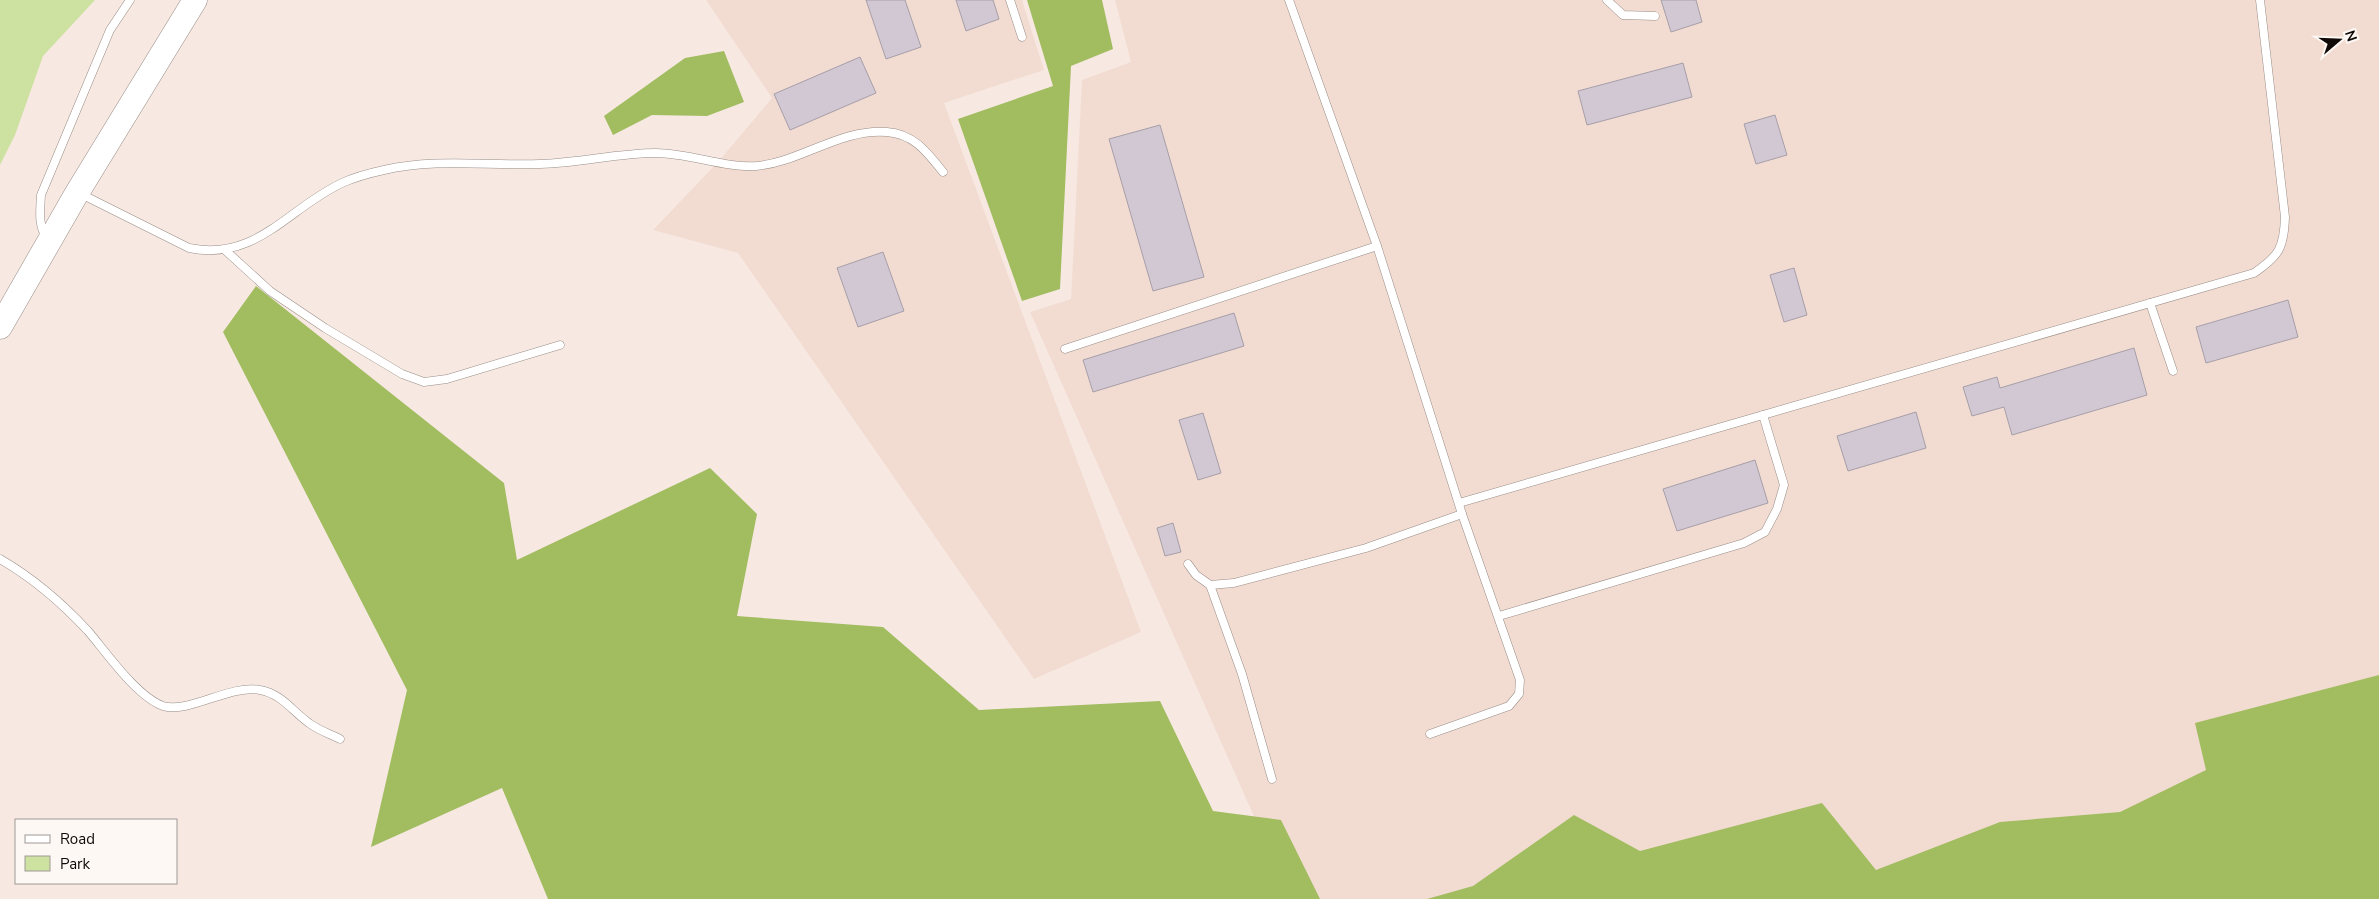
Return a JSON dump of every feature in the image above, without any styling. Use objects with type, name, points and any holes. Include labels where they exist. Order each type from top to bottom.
[{"type":"main road","points":[[0,326],[77,192],[195,0]]},
{"type":"lane","points":[[49,243],[40,223],[41,195],[110,30],[130,0]]},
{"type":"lane","points":[[1010,0],[1022,37]]},
{"type":"lane","points":[[1289,0],[1376,246],[1462,514],[1520,680],[1519,694],[1509,706],[1430,734]]},
{"type":"lane","points":[[1607,0],[1623,15],[1655,16]]},
{"type":"lane","points":[[1459,504],[2254,273],[2273,260],[2284,241],[2285,217],[2260,0]]},
{"type":"lane","points":[[77,192],[189,248],[208,252],[244,246],[266,234],[341,183],[386,169],[450,163],[543,164],[656,153],[753,166],[783,162],[856,134],[886,132],[908,136],[923,148],[943,172]]},
{"type":"lane","points":[[1065,349],[1376,246]]},
{"type":"lane","points":[[226,250],[270,291],[317,323],[402,374],[424,382],[447,379],[560,344]]},
{"type":"lane","points":[[2150,303],[2173,371]]},
{"type":"lane","points":[[1499,616],[1744,543],[1764,532],[1777,509],[1784,485],[1763,415]]},
{"type":"lane","points":[[1210,585],[1234,583],[1366,548],[1462,514]]},
{"type":"lane","points":[[0,559],[27,575],[58,601],[87,630],[126,676],[150,698],[164,707],[181,706],[237,691],[258,689],[272,693],[288,703],[310,724],[340,739]]},
{"type":"lane","points":[[1188,564],[1196,575],[1210,585],[1242,674],[1272,779]]},
{"type":"shaded area","points":[[706,0],[1022,0],[1044,70],[944,103],[1141,632],[1034,679],[738,253],[653,230],[718,162],[772,98]]},
{"type":"shaded area","points":[[1115,0],[2379,0],[2379,827],[2176,899],[1297,899],[1288,893],[1030,312],[1071,299],[1082,80],[1131,62]]},
{"type":"green space","points":[[0,0],[95,0],[43,56],[15,135],[0,165]]},
{"type":"green space","points":[[1027,0],[1102,0],[1113,49],[1071,66],[1060,289],[1022,301],[958,119],[1053,86]]},
{"type":"green space","points":[[724,51],[744,102],[707,116],[652,115],[613,135],[604,116],[685,58]]},
{"type":"green space","points":[[256,286],[504,483],[517,560],[710,468],[757,514],[737,616],[883,627],[979,710],[1160,701],[1213,811],[1281,820],[1320,899],[548,899],[502,788],[371,847],[407,690],[223,332]]},
{"type":"green space","points":[[2379,675],[2379,899],[1427,899],[1473,886],[1574,815],[1640,851],[1822,803],[1876,870],[2000,822],[2120,812],[2206,770],[2195,723]]},
{"type":"building","points":[[866,0],[905,0],[921,47],[886,59]]},
{"type":"building","points":[[956,0],[993,0],[999,19],[966,31]]},
{"type":"building","points":[[1661,0],[1696,0],[1702,22],[1671,32]]},
{"type":"building","points":[[860,57],[876,93],[790,130],[774,94]]},
{"type":"building","points":[[1683,63],[1692,97],[1587,125],[1578,91]]},
{"type":"building","points":[[1775,115],[1787,155],[1756,164],[1744,124]]},
{"type":"building","points":[[1160,125],[1204,277],[1153,291],[1109,139]]},
{"type":"building","points":[[883,252],[904,311],[858,327],[837,268]]},
{"type":"building","points":[[1794,268],[1807,315],[1784,322],[1770,275]]},
{"type":"building","points":[[2288,300],[2298,337],[2206,363],[2196,327]]},
{"type":"building","points":[[1234,313],[1244,346],[1093,392],[1083,360]]},
{"type":"building","points":[[2134,348],[2147,395],[2012,435],[2004,407],[1972,416],[1963,387],[1997,377],[2000,388]]},
{"type":"building","points":[[1916,412],[1926,448],[1848,471],[1837,436]]},
{"type":"building","points":[[1203,413],[1221,473],[1198,480],[1179,420]]},
{"type":"building","points":[[1755,460],[1768,503],[1677,531],[1663,489]]},
{"type":"building","points":[[1173,523],[1181,552],[1165,556],[1157,528]]}]
